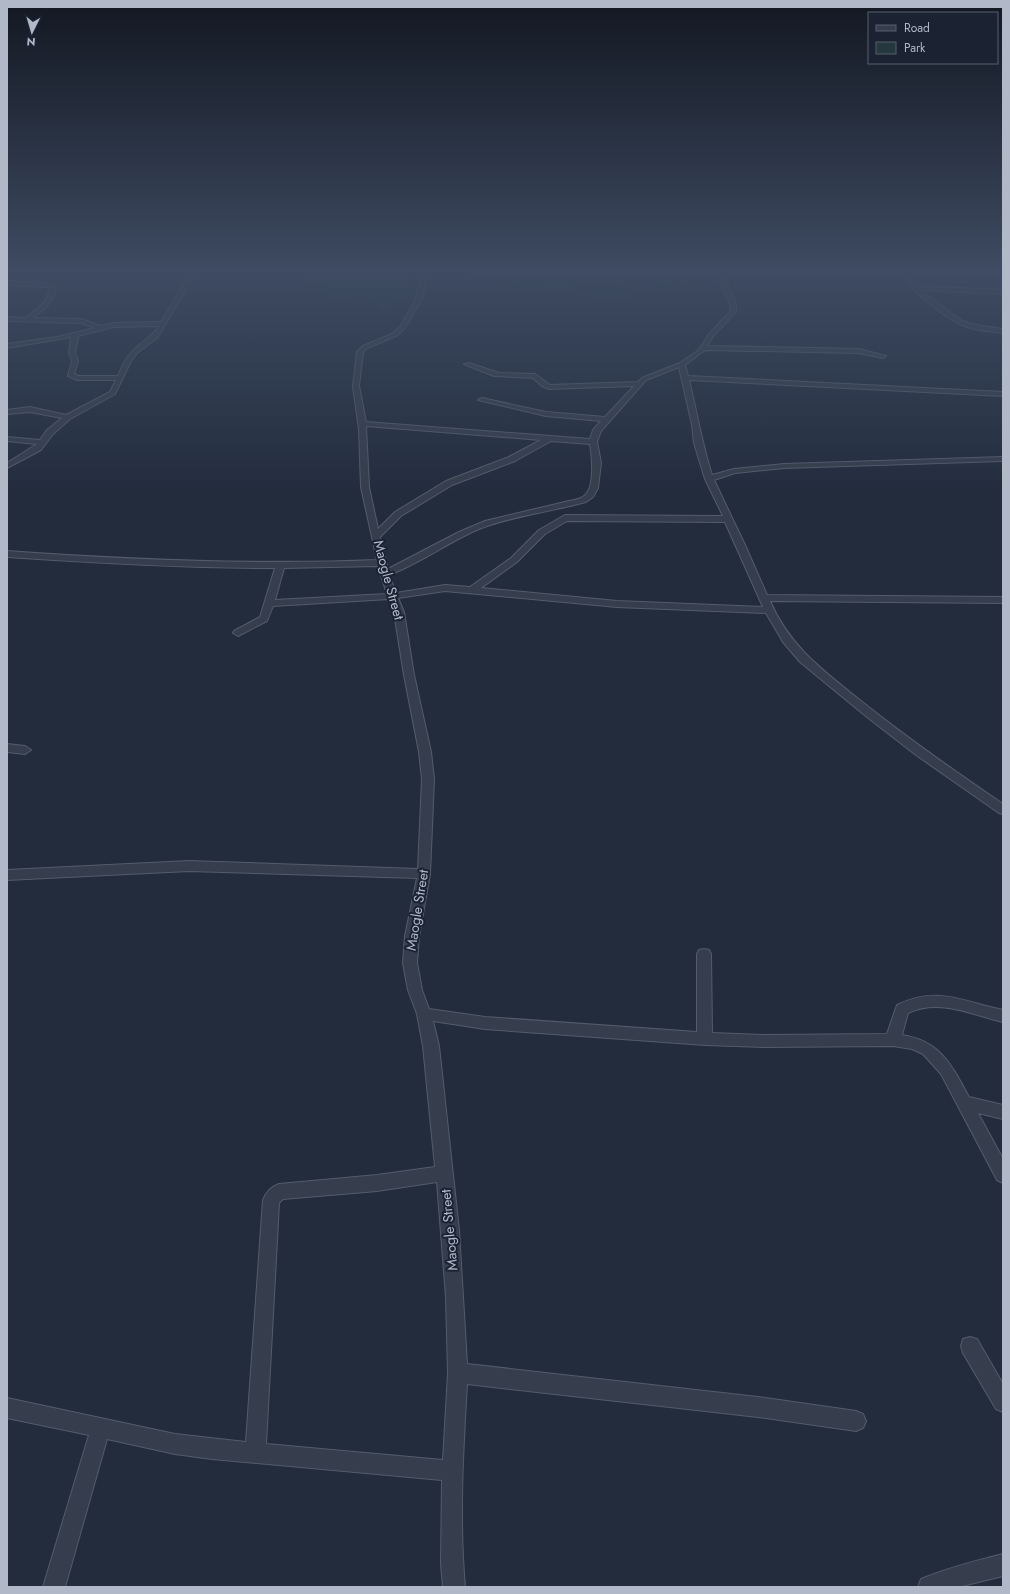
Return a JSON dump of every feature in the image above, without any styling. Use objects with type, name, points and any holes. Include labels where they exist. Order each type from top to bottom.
[{"type":"street","points":[[7,346],[27,343]]},
{"type":"street","points":[[72,343],[75,361],[70,375],[77,378],[120,378]]},
{"type":"street","points":[[7,466],[29,453],[43,442],[50,432],[67,417],[85,406],[113,393],[132,357],[139,349],[149,343]]},
{"type":"street","name":"Maogle Street","points":[[374,343],[365,347],[360,352],[356,386],[363,424],[365,487],[383,568],[399,612],[408,675],[425,752],[428,779],[424,874],[412,936],[410,963],[415,990],[424,1014],[431,1046],[455,1297],[458,1373],[452,1471],[452,1564],[454,1587]]},
{"type":"street","points":[[7,554],[139,561],[383,568],[412,562],[487,523],[518,514],[583,500],[590,495],[594,488],[595,468],[597,463],[593,442],[597,430],[638,384],[653,375],[682,364],[704,348],[706,343]]},
{"type":"street","points":[[704,348],[859,351],[883,356]]},
{"type":"street","points":[[467,364],[480,367],[487,372],[496,374],[536,376],[544,385],[549,387],[638,384]]},
{"type":"street","points":[[682,364],[702,461],[763,598],[787,640],[804,660],[920,752],[1003,810]]},
{"type":"street","points":[[684,378],[1003,394]]},
{"type":"street","points":[[482,400],[546,414],[607,419]]},
{"type":"street","points":[[7,412],[18,409],[35,410],[67,417]]},
{"type":"street","points":[[363,424],[593,442]]},
{"type":"street","points":[[7,439],[43,442]]},
{"type":"street","points":[[376,535],[398,514],[449,483],[512,459],[549,439]]},
{"type":"street","points":[[709,479],[734,471],[784,466],[1003,459]]},
{"type":"street","points":[[472,590],[514,560],[542,532],[565,518],[729,519]]},
{"type":"street","points":[[238,633],[264,619],[281,564]]},
{"type":"street","points":[[270,603],[348,600],[392,596],[436,589],[472,590],[624,604],[769,610]]},
{"type":"street","points":[[763,598],[1003,600]]},
{"type":"street","points":[[7,748],[25,750]]},
{"type":"street","points":[[7,875],[188,866],[424,874]]},
{"type":"street","points":[[704,954],[705,1039]]},
{"type":"street","points":[[893,1040],[902,1009],[914,1001],[942,1000],[1003,1016]]},
{"type":"street","points":[[424,1014],[485,1023],[705,1039],[765,1041],[893,1040],[914,1043],[928,1050],[946,1070],[1003,1175]]},
{"type":"street","points":[[964,1103],[1003,1112]]},
{"type":"street","points":[[255,1453],[272,1200],[279,1192],[376,1183],[444,1173]]},
{"type":"street","points":[[970,1346],[1003,1402]]},
{"type":"street","points":[[458,1373],[758,1407],[856,1421]]},
{"type":"street","points":[[7,1408],[175,1444],[452,1471]]},
{"type":"street","points":[[54,1587],[101,1427]]},
{"type":"street","points":[[929,1587],[964,1574],[1003,1565]]}]
